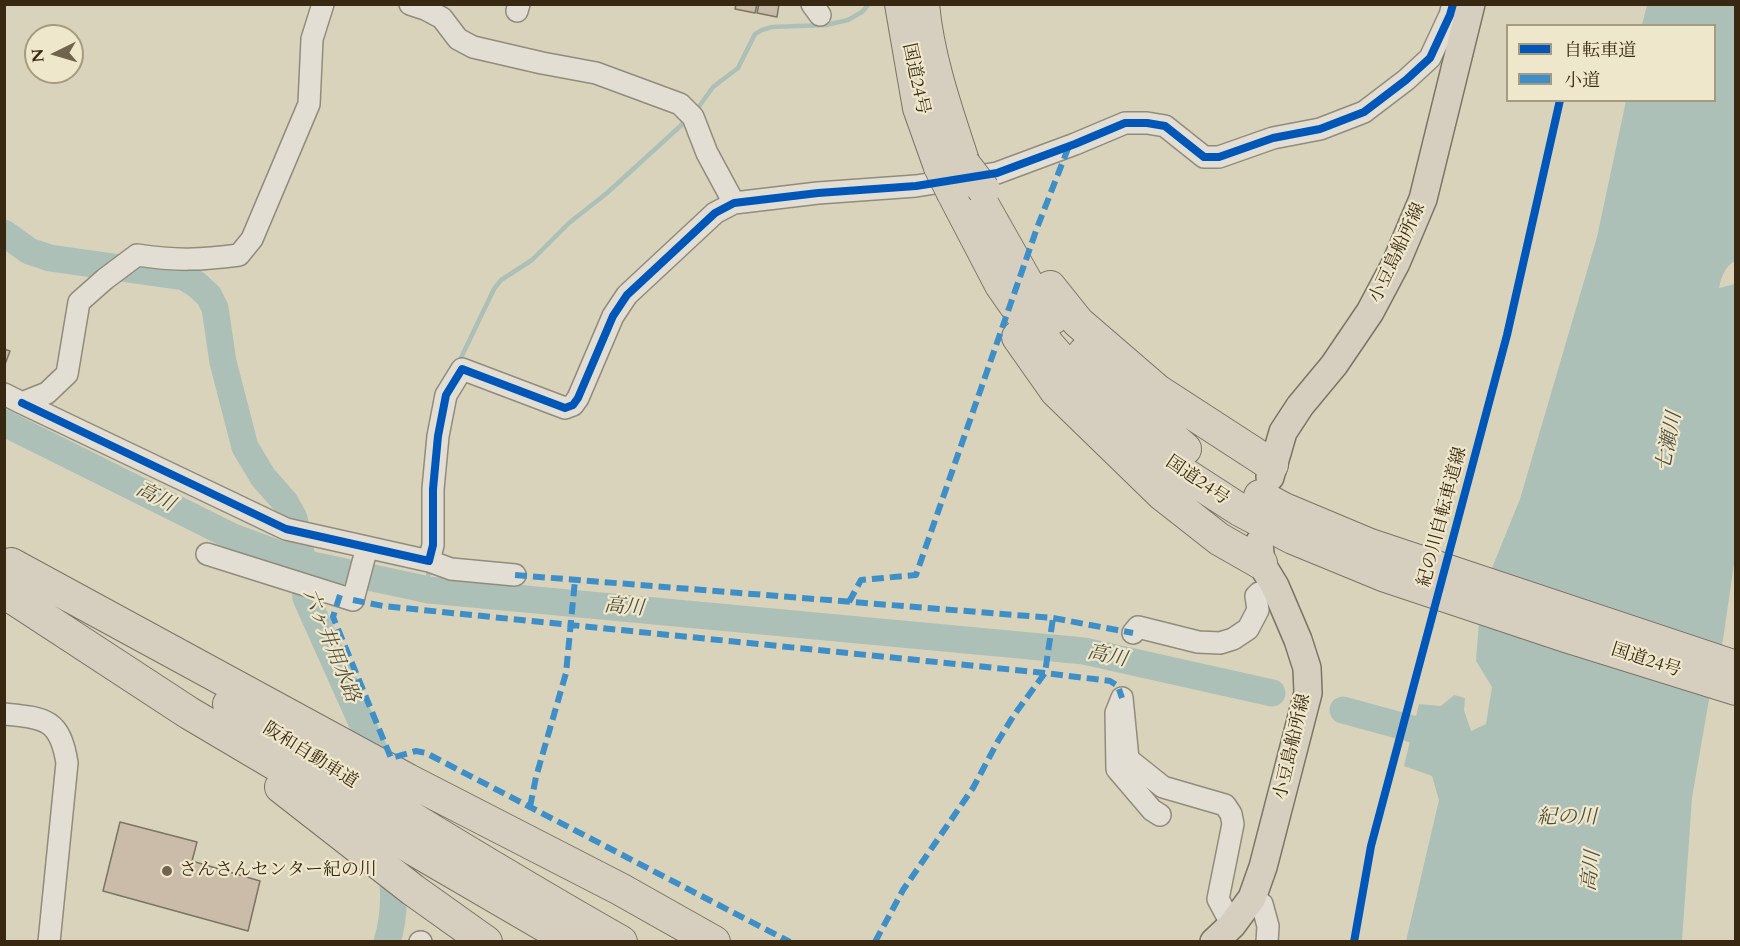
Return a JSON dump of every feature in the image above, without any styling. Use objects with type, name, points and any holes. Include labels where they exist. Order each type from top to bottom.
[{"type":"highway","name":"国道24号","points":[[901,4],[919,108],[963,181],[1019,285],[1106,379],[1180,446],[1237,483],[1366,555],[1736,667]]},
{"type":"highway","name":"国道24号","points":[[923,4],[925,25],[963,181]]},
{"type":"highway","points":[[963,181],[1019,285],[1056,391],[1162,495],[1219,539],[1265,564]]},
{"type":"highway","points":[[1019,285],[1078,322],[1158,391],[1271,471]]},
{"type":"highway","name":"国道24号","points":[[1366,555],[1383,575],[1566,636],[1736,688]]},
{"type":"highway","points":[[7,572],[620,889],[714,942]]},
{"type":"highway","name":"阪和自動車道","points":[[7,572],[189,712],[358,800],[413,819],[508,878],[621,942]]},
{"type":"highway","name":"阪和自動車道","points":[[7,572],[358,800],[415,850],[573,942]]},
{"type":"highway","points":[[189,712],[357,847],[486,942]]},
{"type":"main road","name":"小豆島船所線","points":[[1271,471],[1282,432],[1334,365],[1370,312],[1396,263],[1424,200],[1471,4]]},
{"type":"main road","name":"小豆島船所線","points":[[1223,933],[1252,898],[1263,867],[1308,693],[1307,668],[1298,640],[1265,564]]},
{"type":"street","points":[[13,399],[47,393],[67,374],[79,302],[131,258],[137,255],[196,260],[239,255],[246,247],[252,239],[309,104],[312,39],[323,4]]},
{"type":"street","points":[[410,4],[442,18],[458,39],[472,47],[596,73],[681,104],[692,115],[707,153],[734,203]]},
{"type":"street","points":[[429,561],[433,545],[433,489],[438,436],[446,395],[462,369],[565,408],[573,405],[613,316],[627,295],[715,213],[734,203],[818,193],[916,186],[997,173],[1125,123],[1166,126],[1204,157],[1220,157],[1273,138],[1320,129],[1364,112],[1406,80],[1430,58],[1453,4]]},
{"type":"street","points":[[13,399],[296,532],[366,552],[429,561],[451,568],[515,575]]},
{"type":"street","points":[[207,554],[353,600],[366,552]]},
{"type":"street","points":[[1132,633],[1138,627],[1198,642],[1220,643],[1233,639],[1248,629],[1258,610],[1256,596],[1259,593],[1265,564]]},
{"type":"street","points":[[1160,815],[1152,810],[1117,769],[1116,713],[1122,698],[1128,759],[1163,787],[1225,805],[1231,814],[1233,824],[1218,899],[1223,933]]},
{"type":"street","points":[[4,714],[39,718],[54,727],[64,746],[67,763],[49,942]]},
{"type":"street","points":[[1252,898],[1262,904],[1268,926],[1267,942]]},
{"type":"water","name":"紀の川","points":[[1647,5],[1735,5],[1735,261],[1726,269],[1719,288],[1735,284],[1736,550],[1723,640],[1708,705],[1692,798],[1682,941],[1406,941],[1439,800],[1432,776],[1404,766],[1419,704],[1441,706],[1454,695],[1465,698],[1464,710],[1471,731],[1486,724],[1492,687],[1476,661],[1481,595],[1520,499],[1597,237],[1626,102],[1716,102],[1716,24],[1642,24]]},
{"type":"building","points":[[736,4],[757,4],[755,13],[735,9]]},
{"type":"building","points":[[759,4],[779,4],[777,17],[757,13]]},
{"type":"building","points":[[4,349],[10,351],[4,367]]},
{"type":"building","name":"さんさんセンター紀の川","points":[[120,822],[197,842],[192,861],[260,881],[248,931],[103,891]]},
{"type":"waterway","points":[[695,112],[713,87],[738,68],[755,34],[772,27],[826,25],[848,20],[862,12],[869,4]]},
{"type":"waterway","points":[[458,364],[494,289],[501,280],[532,260],[569,223],[607,193],[687,120]]},
{"type":"waterway","name":"六ヶ井用水路","points":[[4,233],[29,251],[50,258],[184,277],[209,296],[215,308],[223,362],[245,447],[263,477],[285,502],[294,518],[303,563],[306,598],[375,752],[382,776]]},
{"type":"waterway","name":"高川","points":[[4,423],[233,537],[303,563],[429,590],[1084,651],[1272,693]]},
{"type":"waterway","points":[[428,569],[429,590]]},
{"type":"waterway","name":"高川","points":[[1343,710],[1449,739]]},
{"type":"waterway","name":"六ヶ井用水路","points":[[387,942],[394,900],[391,859]]},
{"type":"marked path","points":[[849,602],[861,580],[916,575],[1037,228],[1069,146]]},
{"type":"marked path","points":[[515,575],[1053,618],[1133,633]]},
{"type":"marked path","points":[[530,807],[536,777],[566,673],[575,580]]},
{"type":"marked path","points":[[340,595],[333,617],[391,758],[416,751],[426,753],[790,942]]},
{"type":"marked path","points":[[353,600],[383,606],[1110,681],[1118,686],[1122,698]]},
{"type":"marked path","points":[[875,942],[903,890],[973,788],[1014,715],[1045,673],[1053,618]]},
{"type":"cycle path","points":[[22,403],[286,529],[429,561],[433,545],[433,489],[438,436],[446,395],[462,369],[565,408],[573,405],[613,316],[627,295],[715,213],[734,203],[818,193],[916,186],[997,173],[1125,123],[1165,126],[1204,157],[1219,157],[1273,138],[1320,129],[1364,112],[1406,80],[1430,58],[1453,4]]},
{"type":"cycle path","name":"紀の川自転車道線","points":[[1354,942],[1371,846],[1507,335],[1560,102]]},
{"type":"place","name":"さんさんセンター紀の川","points":[[167,871]]},
{"type":"water label","name":"七瀬川","points":[[1670,442]]}]
